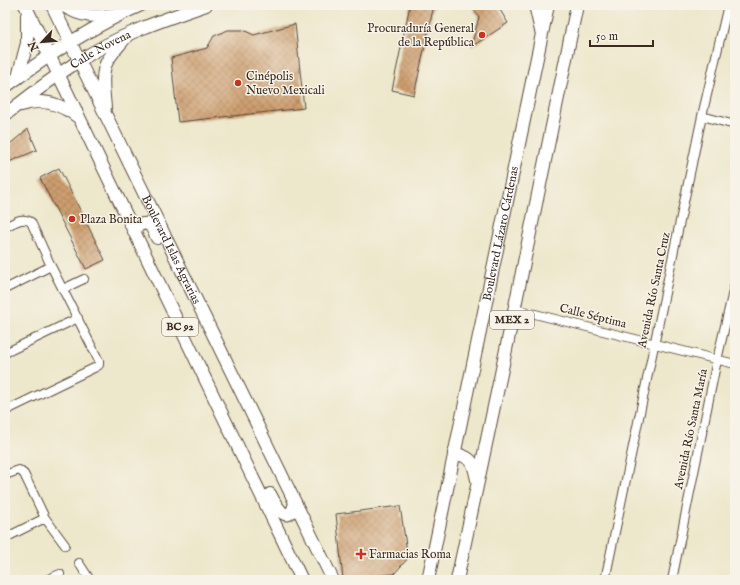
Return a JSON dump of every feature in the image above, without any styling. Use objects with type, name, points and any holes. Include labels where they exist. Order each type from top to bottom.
[{"type":"main road","name":"Boulevard Islas Agrarias","points":[[52,5],[333,580]]},
{"type":"main road","points":[[62,5],[80,14],[92,16],[125,13]]},
{"type":"main road","name":"Calle Novena","points":[[5,88],[48,55],[141,5]]},
{"type":"main road","name":"Calle Novena","points":[[9,111],[79,60],[128,34],[159,21],[206,5]]},
{"type":"main road","points":[[535,5],[542,34]]},
{"type":"main road","name":"Boulevard Lázaro Cárdenas","points":[[428,580],[548,5]]},
{"type":"main road","name":"MEX 2","points":[[457,580],[577,5]]},
{"type":"main road","name":"Boulevard Islas Agrarias","points":[[26,6],[48,55],[59,74],[302,580]]},
{"type":"main road","points":[[18,77],[27,43],[28,31],[26,6]]},
{"type":"main road","points":[[105,115],[103,85],[105,65],[128,34]]},
{"type":"main road","points":[[9,111],[31,102],[49,102],[65,108],[80,119]]},
{"type":"main road","points":[[133,228],[144,223],[149,224],[165,253],[179,265]]},
{"type":"main road","points":[[454,453],[466,456],[470,459],[478,483]]},
{"type":"main road","points":[[241,454],[253,459],[276,508],[281,513],[291,513],[294,510],[295,503]]},
{"type":"street","name":"Avenida Río Santa Cruz","points":[[605,580],[702,116],[728,5]]},
{"type":"street","points":[[702,116],[735,125]]},
{"type":"street","points":[[5,227],[21,219],[26,219],[31,222],[51,266],[99,361],[99,365],[5,411]]},
{"type":"street","points":[[5,289],[51,266]]},
{"type":"street","points":[[63,289],[84,279]]},
{"type":"street","name":"Avenida Río Santa María","points":[[672,580],[717,360],[735,283]]},
{"type":"street","name":"Calle Séptima","points":[[514,309],[735,364]]},
{"type":"street","points":[[5,353],[78,318]]},
{"type":"street","points":[[5,475],[19,470],[24,474],[45,518],[65,545]]},
{"type":"street","points":[[5,538],[45,518]]},
{"type":"street","points":[[79,563],[90,580]]},
{"type":"street","points":[[46,580],[60,574]]},
{"type":"building","points":[[410,5],[434,5],[414,95],[392,90]]},
{"type":"building","name":"Procuraduría General de la República","points":[[471,5],[497,5],[508,23],[471,47],[479,17]]},
{"type":"building","name":"Cinépolis Nuevo Mexicali","points":[[295,24],[304,108],[178,122],[171,58],[207,48],[214,36],[228,30],[243,30],[254,35]]},
{"type":"building","points":[[28,129],[37,150],[9,162],[5,148]]},
{"type":"building","name":"Plaza Bonita","points":[[59,168],[105,260],[86,269],[40,178]]},
{"type":"building","points":[[400,506],[408,558],[394,574],[343,579],[336,514]]},
{"type":"place","name":"Procuraduría General de la República","points":[[482,35]]},
{"type":"place","name":"Cinépolis Nuevo Mexicali","points":[[238,83]]},
{"type":"place","name":"Plaza Bonita","points":[[72,219]]},
{"type":"place","name":"Farmacias Roma","points":[[361,554]]}]
